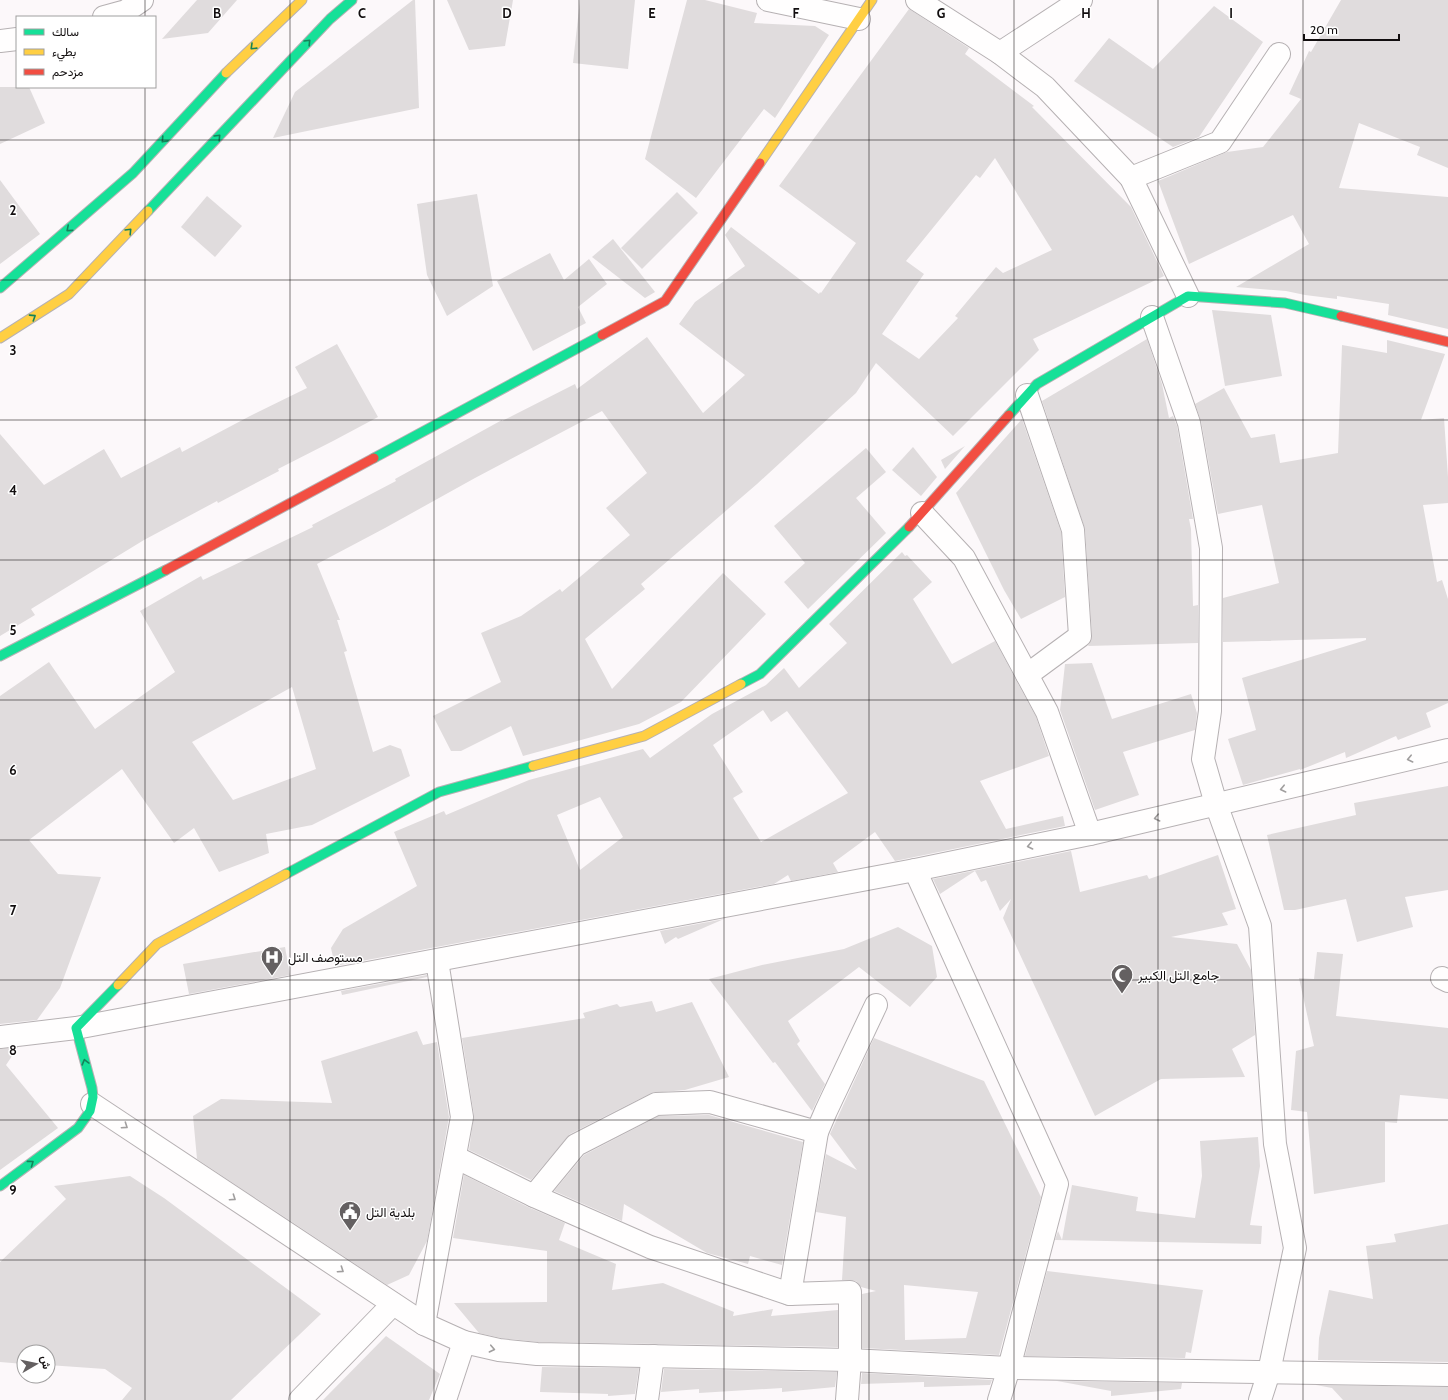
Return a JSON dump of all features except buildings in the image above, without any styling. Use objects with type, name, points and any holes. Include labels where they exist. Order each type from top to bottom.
[{"type":"main road","points":[[0,288],[133,173],[224,75],[302,0]]},
{"type":"main road","points":[[0,338],[69,294],[330,19],[352,0]]},
{"type":"main road","points":[[0,656],[116,597],[665,301],[872,0]]},
{"type":"main road","points":[[0,1186],[78,1128],[88,1116],[92,1104],[93,1091],[76,1028],[157,944],[439,792],[644,736],[760,674],[903,534],[1037,384],[1188,296],[1285,303],[1448,342]]},
{"type":"street","points":[[108,16],[126,11],[142,0]]},
{"type":"street","points":[[768,0],[859,19]]},
{"type":"street","points":[[917,0],[1000,54],[1044,87],[1131,178],[1188,296]]},
{"type":"street","points":[[1000,54],[1081,0]]},
{"type":"street","points":[[0,41],[16,39]]},
{"type":"street","points":[[1131,178],[1220,142],[1279,54]]},
{"type":"street","points":[[1152,318],[1189,422],[1211,548],[1210,711],[1203,759],[1216,804],[1260,926],[1275,1144],[1295,1248],[1269,1372],[1260,1400]]},
{"type":"street","points":[[1027,395],[1073,530],[1080,636],[1027,675]]},
{"type":"street","points":[[922,513],[964,558],[1047,712],[1090,834]]},
{"type":"street","points":[[0,1037],[76,1028],[915,870],[1090,834],[1448,750]]},
{"type":"street","points":[[915,870],[1057,1184],[1009,1368],[999,1400]]},
{"type":"street","points":[[424,1324],[462,1117],[437,961]]},
{"type":"street","points":[[790,1294],[817,1132],[876,1005]]},
{"type":"street","points":[[534,1196],[576,1145],[656,1104],[710,1102],[817,1132]]},
{"type":"street","points":[[92,1104],[424,1324],[464,1342],[499,1350],[537,1354],[850,1360],[1009,1368],[1448,1375]]},
{"type":"street","points":[[455,1157],[534,1196],[650,1247],[790,1294],[850,1292],[850,1360],[847,1400]]},
{"type":"street","points":[[300,1400],[392,1304]]},
{"type":"street","points":[[445,1400],[464,1342]]},
{"type":"street","points":[[647,1400],[653,1356]]},
{"type":"traffic: fast","points":[[148,211],[330,19],[352,0]]},
{"type":"traffic: fast","points":[[0,288],[133,173],[226,73]]},
{"type":"traffic: fast","points":[[1009,415],[1037,384],[1188,296],[1285,303],[1341,316]]},
{"type":"traffic: fast","points":[[374,458],[602,335]]},
{"type":"traffic: fast","points":[[741,684],[760,674],[909,527]]},
{"type":"traffic: fast","points":[[0,656],[166,570]]},
{"type":"traffic: fast","points":[[286,874],[439,792],[533,766]]},
{"type":"traffic: fast","points":[[0,1186],[78,1128],[90,1111],[93,1097],[92,1088],[76,1028],[118,985]]},
{"type":"traffic: slow","points":[[226,73],[302,0]]},
{"type":"traffic: slow","points":[[760,163],[872,0]]},
{"type":"traffic: slow","points":[[0,338],[69,294],[148,211]]},
{"type":"traffic: slow","points":[[533,766],[644,736],[741,684]]},
{"type":"traffic: slow","points":[[118,985],[157,944],[286,874]]},
{"type":"traffic: jam","points":[[602,335],[665,301],[760,163]]},
{"type":"traffic: jam","points":[[1341,316],[1448,342]]},
{"type":"traffic: jam","points":[[909,527],[1009,415]]},
{"type":"traffic: jam","points":[[166,570],[374,458]]},
{"type":"place","name":"مستوصف التل","points":[[272,976]]},
{"type":"place","name":"جامع التل الكبير","points":[[1122,994]]},
{"type":"place","name":"بلدية التل","points":[[350,1232]]}]
